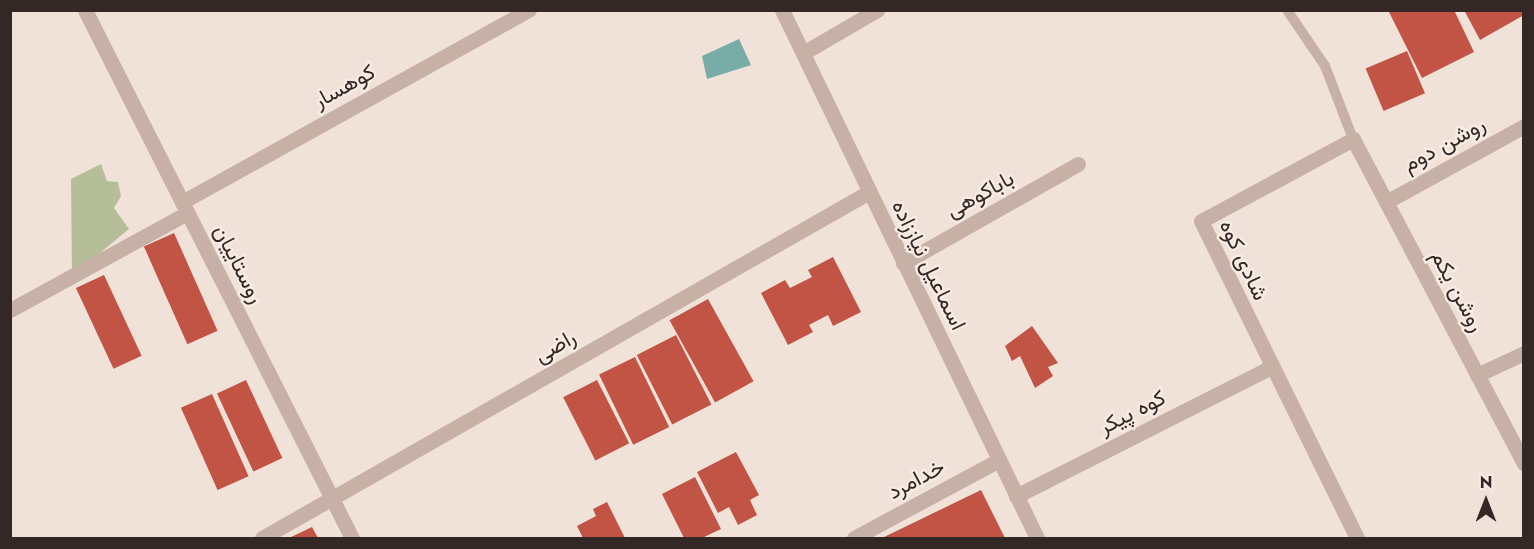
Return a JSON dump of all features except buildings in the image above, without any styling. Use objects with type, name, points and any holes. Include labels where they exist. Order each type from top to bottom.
[{"type":"street","name":"روستاییان","points":[[85,10],[352,538]]},
{"type":"street","name":"کوهسار","points":[[10,310],[184,207],[529,10]]},
{"type":"street","name":"اسماعیل نیاززاده","points":[[782,10],[1037,538]]},
{"type":"street","points":[[803,53],[877,10]]},
{"type":"street","name":"روشن دوم","points":[[1386,202],[1524,126]]},
{"type":"street","name":"روشن یکم","points":[[1353,139],[1524,464]]},
{"type":"street","name":"شادی کوه","points":[[1353,139],[1201,221],[1269,369],[1357,538]]},
{"type":"street","name":"باباکوهی","points":[[903,263],[1078,164]]},
{"type":"street","name":"راضی","points":[[262,538],[869,192]]},
{"type":"street","points":[[1477,375],[1524,352]]},
{"type":"street","name":"کوه پیکر","points":[[1016,496],[1269,369]]},
{"type":"street","name":"خدامرد","points":[[854,538],[999,460]]},
{"type":"lane","points":[[1287,10],[1325,66],[1353,139]]},
{"type":"green space","points":[[101,164],[107,181],[118,182],[121,196],[114,208],[129,229],[72,276],[71,179]]},
{"type":"water","points":[[739,39],[751,65],[707,79],[702,56]]}]
